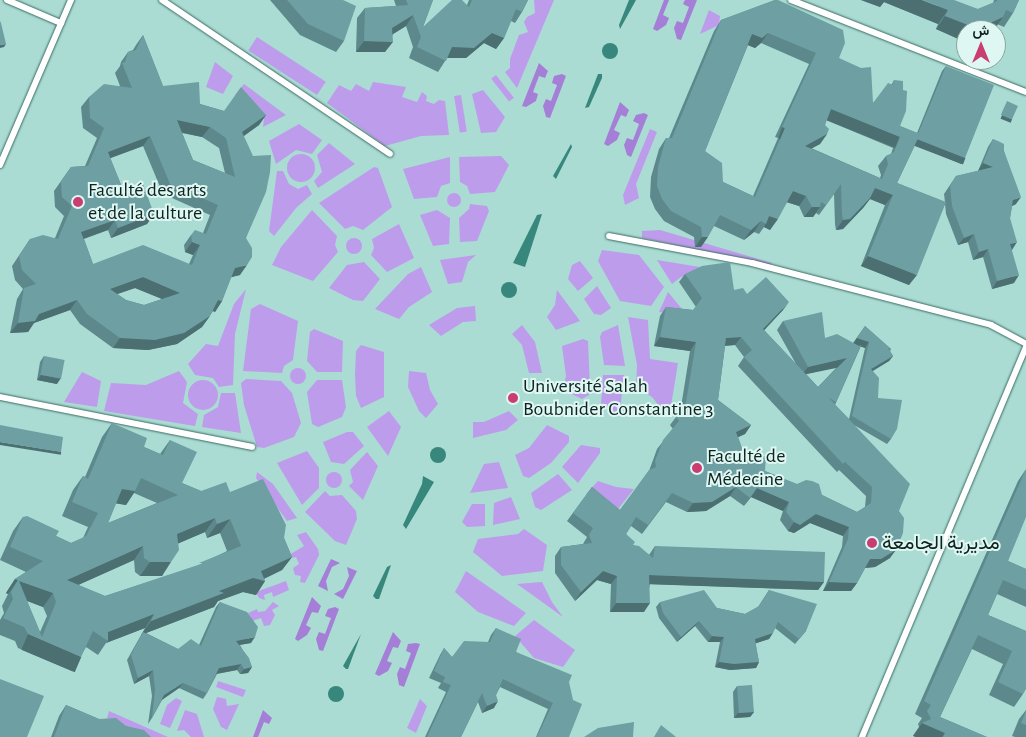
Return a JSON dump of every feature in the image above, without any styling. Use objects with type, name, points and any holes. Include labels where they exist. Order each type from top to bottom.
[{"type":"lane","points":[[7,0],[61,22]]},
{"type":"lane","points":[[0,165],[71,0]]},
{"type":"lane","points":[[162,0],[390,154]]},
{"type":"lane","points":[[791,0],[1026,92]]},
{"type":"lane","points":[[609,236],[752,263],[981,322],[1026,345],[862,737]]},
{"type":"lane","points":[[0,397],[252,447]]},
{"type":"shaded area","points":[[534,0],[554,0],[517,88],[505,72],[510,68],[510,59],[519,35],[528,32],[524,22],[527,17],[535,13]]},
{"type":"shaded area","points":[[629,0],[636,0],[620,29],[619,25]]},
{"type":"shaded area","points":[[664,0],[669,0],[663,15],[669,18],[666,25],[657,31],[653,29]]},
{"type":"shaded area","points":[[685,0],[697,0],[681,40],[677,39],[674,28],[677,21],[683,23],[689,7],[683,4]]},
{"type":"shaded area","points":[[709,10],[720,16],[719,25],[700,34]]},
{"type":"shaded area","points":[[257,37],[326,82],[317,95],[248,50]]},
{"type":"shaded area","points":[[610,43],[616,45],[618,51],[616,57],[610,59],[604,57],[602,51],[604,45]]},
{"type":"shaded area","points":[[215,62],[233,76],[223,94],[206,87]]},
{"type":"shaded area","points":[[539,63],[548,71],[545,78],[539,76],[533,92],[538,94],[536,101],[526,107],[522,106]]},
{"type":"shaded area","points":[[562,74],[566,76],[550,118],[546,117],[543,106],[546,99],[551,101],[557,85],[552,83],[554,76]]},
{"type":"shaded area","points":[[598,74],[602,74],[602,78],[589,107],[585,108]]},
{"type":"shaded area","points":[[496,75],[514,98],[509,102],[491,79]]},
{"type":"shaded area","points":[[373,82],[406,87],[402,97],[417,102],[422,92],[427,96],[426,101],[434,104],[439,100],[445,101],[449,135],[421,136],[385,146],[327,103],[339,85],[351,91],[356,84],[369,91]]},
{"type":"shaded area","points":[[244,84],[286,115],[263,127],[264,118],[254,116],[235,95]]},
{"type":"shaded area","points":[[483,90],[505,117],[496,132],[481,133],[472,94]]},
{"type":"shaded area","points":[[461,95],[467,132],[460,133],[454,96]]},
{"type":"shaded area","points":[[620,102],[629,110],[626,117],[621,115],[614,130],[620,133],[617,140],[608,146],[604,144]]},
{"type":"shaded area","points":[[644,113],[648,115],[631,157],[627,155],[624,145],[627,138],[633,140],[639,124],[633,121],[636,115]]},
{"type":"shaded area","points":[[299,124],[322,140],[312,154],[296,150],[276,164],[269,141]]},
{"type":"shaded area","points":[[650,129],[657,132],[636,184],[639,198],[625,205],[623,195]]},
{"type":"shaded area","points":[[329,143],[355,164],[318,188],[314,181],[322,172],[317,155]]},
{"type":"shaded area","points":[[571,144],[572,147],[556,179],[553,176]]},
{"type":"shaded area","points":[[301,154],[311,158],[315,168],[311,178],[301,182],[291,178],[287,168],[291,158]]},
{"type":"shaded area","points":[[501,156],[509,165],[495,192],[470,194],[467,186],[460,182],[459,157]]},
{"type":"shaded area","points":[[450,157],[450,183],[441,186],[437,197],[414,199],[403,169]]},
{"type":"shaded area","points":[[374,167],[378,168],[392,207],[363,230],[353,226],[345,229],[319,203]]},
{"type":"shaded area","points":[[277,171],[283,171],[289,184],[298,189],[307,185],[312,194],[296,208],[274,236],[269,231]]},
{"type":"shaded area","points":[[451,193],[457,193],[461,200],[457,207],[451,207],[447,203],[447,197]]},
{"type":"shaded area","points":[[470,204],[487,206],[489,211],[477,241],[460,242],[459,218],[469,209]]},
{"type":"shaded area","points":[[312,210],[337,236],[335,245],[338,252],[313,281],[272,265],[281,247]]},
{"type":"shaded area","points":[[437,210],[450,218],[449,244],[433,246],[420,215]]},
{"type":"shaded area","points":[[542,214],[525,267],[513,263],[537,215]]},
{"type":"shaded area","points":[[399,224],[414,258],[387,272],[371,255],[374,248],[372,239]]},
{"type":"shaded area","points":[[660,230],[772,263],[771,265],[642,238],[642,231]]},
{"type":"shaded area","points":[[354,238],[362,246],[354,254],[346,246]]},
{"type":"shaded area","points":[[602,250],[639,255],[664,287],[651,306],[620,301],[598,261]]},
{"type":"shaded area","points":[[476,255],[468,262],[462,282],[448,284],[440,260]]},
{"type":"shaded area","points":[[657,260],[712,269],[681,277],[672,284]]},
{"type":"shaded area","points":[[580,261],[593,278],[578,291],[568,279],[572,265]]},
{"type":"shaded area","points":[[364,262],[380,279],[363,301],[353,300],[329,288],[347,265]]},
{"type":"shaded area","points":[[421,267],[432,292],[409,307],[399,319],[375,309],[408,274]]},
{"type":"shaded area","points":[[509,282],[517,290],[509,298],[501,290]]},
{"type":"shaded area","points":[[597,286],[611,308],[601,315],[594,314],[584,299]]},
{"type":"shaded area","points":[[246,289],[235,334],[233,385],[219,387],[213,378],[195,375],[188,364],[206,344],[218,346],[234,304]]},
{"type":"shaded area","points":[[557,290],[580,321],[556,330],[547,317],[555,305]]},
{"type":"shaded area","points":[[668,292],[682,309],[679,314],[659,312]]},
{"type":"shaded area","points":[[260,304],[298,321],[293,360],[284,366],[282,373],[243,371],[251,309]]},
{"type":"shaded area","points":[[475,306],[476,321],[463,322],[441,336],[429,325],[457,308]]},
{"type":"shaded area","points":[[628,317],[648,320],[650,359],[678,363],[671,406],[660,407],[652,397],[636,387],[637,365]]},
{"type":"shaded area","points":[[522,325],[535,342],[542,373],[529,373],[522,345],[512,334]]},
{"type":"shaded area","points":[[618,325],[625,366],[604,365],[600,337],[602,332]]},
{"type":"shaded area","points":[[314,329],[343,341],[342,372],[317,372],[307,361],[310,332]]},
{"type":"shaded area","points":[[583,339],[588,341],[590,389],[589,395],[582,399],[563,390],[566,376],[562,346]]},
{"type":"shaded area","points":[[361,345],[384,352],[384,397],[361,408],[356,396],[355,374],[356,351]]},
{"type":"shaded area","points":[[298,368],[306,376],[298,384],[290,376]]},
{"type":"shaded area","points":[[179,371],[187,382],[183,403],[198,414],[195,426],[104,411],[111,383],[146,385]]},
{"type":"shaded area","points":[[409,371],[426,373],[430,390],[438,404],[426,418],[419,411],[408,387]]},
{"type":"shaded area","points":[[82,372],[101,381],[97,407],[64,402]]},
{"type":"shaded area","points":[[603,375],[624,375],[620,411],[612,414],[601,405]]},
{"type":"shaded area","points":[[246,379],[281,381],[292,393],[301,423],[294,437],[264,448],[257,447],[244,405],[241,383]]},
{"type":"shaded area","points":[[203,380],[209,381],[217,389],[217,401],[209,409],[203,410],[197,409],[189,401],[188,395],[189,389],[197,381]]},
{"type":"shaded area","points":[[317,380],[342,380],[346,407],[342,417],[318,427],[312,424],[307,392]]},
{"type":"shaded area","points":[[221,393],[235,393],[241,433],[202,427],[204,415],[218,407]]},
{"type":"shaded area","points":[[389,411],[401,427],[388,456],[367,427]]},
{"type":"shaded area","points":[[509,411],[518,420],[506,430],[473,438],[473,422],[484,422]]},
{"type":"shaded area","points":[[547,425],[569,436],[569,442],[551,463],[529,478],[523,476],[515,455],[529,448]]},
{"type":"shaded area","points":[[347,432],[353,432],[364,446],[344,464],[331,462],[323,442]]},
{"type":"shaded area","points":[[581,445],[600,448],[600,453],[578,483],[562,467]]},
{"type":"shaded area","points":[[438,447],[446,455],[438,463],[430,455]]},
{"type":"shaded area","points":[[307,451],[319,468],[319,488],[302,505],[277,463]]},
{"type":"shaded area","points":[[367,452],[378,466],[363,500],[349,486],[353,482],[350,470]]},
{"type":"shaded area","points":[[499,462],[508,488],[470,493],[484,464]]},
{"type":"shaded area","points":[[257,472],[273,484],[297,518],[287,521],[256,478]]},
{"type":"shaded area","points":[[334,472],[342,480],[334,488],[326,480]]},
{"type":"shaded area","points":[[558,474],[572,490],[541,510],[535,507],[531,493]]},
{"type":"shaded area","points":[[423,476],[434,482],[406,529],[403,525],[422,484]]},
{"type":"shaded area","points":[[598,481],[616,487],[634,489],[614,514],[586,494]]},
{"type":"shaded area","points":[[325,491],[330,496],[342,495],[356,511],[357,519],[346,545],[335,541],[305,512]]},
{"type":"shaded area","points":[[511,497],[520,519],[493,525],[494,503]]},
{"type":"shaded area","points":[[472,504],[485,504],[485,526],[467,527],[462,522]]},
{"type":"shaded area","points":[[524,529],[547,545],[543,571],[502,576],[473,552],[478,539],[518,534]]},
{"type":"shaded area","points":[[306,532],[318,549],[319,555],[305,583],[300,582],[301,576],[295,575],[293,568],[299,564],[296,557],[291,558],[289,555],[304,546],[297,535]]},
{"type":"shaded area","points":[[331,559],[340,563],[332,567],[326,581],[328,591],[318,586]]},
{"type":"shaded area","points":[[391,565],[379,599],[376,599],[373,596],[387,567]]},
{"type":"shaded area","points":[[347,567],[357,571],[343,599],[334,594],[343,589],[349,576]]},
{"type":"shaded area","points":[[466,571],[526,613],[514,626],[478,612],[455,592]]},
{"type":"shaded area","points":[[286,581],[289,590],[273,597],[272,592],[264,595],[265,600],[259,598],[256,592]]},
{"type":"shaded area","points":[[542,582],[552,602],[563,617],[517,584]]},
{"type":"shaded area","points":[[312,597],[321,606],[318,613],[312,612],[306,625],[311,628],[307,635],[298,641],[295,639]]},
{"type":"shaded area","points":[[273,602],[279,606],[272,610],[275,615],[270,625],[264,626],[261,618],[252,621],[248,613],[257,609],[258,612],[265,611]]},
{"type":"shaded area","points":[[335,607],[339,609],[323,651],[319,650],[316,639],[319,632],[325,634],[331,618],[325,616],[328,609]]},
{"type":"shaded area","points":[[534,620],[575,650],[563,667],[534,658],[515,636]]},
{"type":"shaded area","points":[[393,632],[401,641],[398,648],[393,647],[387,661],[392,663],[388,671],[379,676],[375,674]]},
{"type":"shaded area","points":[[361,634],[348,669],[346,669],[343,666]]},
{"type":"shaded area","points":[[408,644],[420,644],[404,687],[399,685],[397,674],[400,667],[405,669],[411,653],[406,651]]},
{"type":"shaded area","points":[[218,681],[246,690],[243,697],[216,687]]},
{"type":"shaded area","points":[[336,686],[342,688],[344,694],[342,700],[336,702],[330,700],[328,694],[330,688]]},
{"type":"shaded area","points":[[217,697],[226,699],[227,706],[239,704],[227,730],[221,727],[213,709]]},
{"type":"shaded area","points":[[176,698],[182,701],[170,728],[160,724],[167,705]]},
{"type":"shaded area","points":[[420,699],[427,706],[416,733],[407,728]]},
{"type":"shaded area","points":[[185,710],[197,714],[204,737],[191,737],[184,730],[177,731]]},
{"type":"shaded area","points":[[263,710],[272,718],[269,724],[264,722],[258,737],[253,737]]},
{"type":"shaded area","points":[[109,711],[168,737],[151,737],[107,718]]},
{"type":"building","points":[[287,0],[343,0],[356,6],[344,41],[308,24]]},
{"type":"building","points":[[406,0],[433,0],[423,27],[452,0],[462,0],[469,7],[472,0],[528,0],[522,12],[516,9],[504,38],[492,33],[474,48],[452,47],[446,61],[417,47],[421,37],[413,15],[392,28],[393,42],[364,41],[365,8],[408,5]]},
{"type":"building","points":[[778,0],[843,30],[845,43],[839,58],[861,68],[871,67],[873,103],[888,83],[893,85],[894,80],[903,81],[903,90],[907,91],[906,111],[900,126],[920,134],[897,183],[946,202],[917,275],[868,256],[893,195],[875,188],[870,198],[850,219],[843,220],[841,184],[826,205],[821,202],[820,207],[812,207],[806,196],[793,191],[778,219],[769,216],[766,224],[761,221],[751,230],[720,215],[708,237],[702,237],[701,227],[671,211],[662,199],[657,186],[658,167],[666,138],[672,138],[721,20]],"holes":[[[768,33],[816,53],[782,127],[785,128],[755,197],[723,182],[722,163],[705,151],[752,34],[762,38]],[[831,109],[900,137],[894,152],[886,156],[888,164],[882,179],[805,146],[827,134],[829,129],[825,125]]]},
{"type":"building","points":[[922,0],[954,0],[978,9],[997,0],[1019,0],[1013,13],[1006,10],[1003,17],[997,20],[956,20],[945,16],[948,10]]},
{"type":"building","points":[[0,21],[6,44],[0,45]]},
{"type":"building","points":[[143,35],[163,86],[199,82],[200,104],[224,111],[241,87],[266,115],[242,132],[253,156],[271,155],[266,192],[246,238],[252,248],[252,257],[247,265],[235,268],[222,301],[218,300],[210,316],[184,333],[155,340],[120,338],[87,314],[77,300],[39,314],[35,321],[18,323],[24,288],[36,284],[22,270],[19,256],[30,239],[43,235],[58,239],[72,206],[62,197],[61,181],[71,167],[88,166],[104,128],[90,118],[89,97],[104,84],[132,88],[122,63],[125,62],[128,52],[136,50]],"holes":[[[177,120],[210,127],[226,138],[235,177],[193,160]],[[150,136],[170,184],[218,205],[206,234],[195,230],[191,235],[192,242],[200,245],[192,265],[143,245],[93,264],[81,232],[115,220],[118,228],[154,214],[143,184],[124,192],[108,152]],[[143,277],[180,293],[144,305],[126,300],[110,289]]]},
{"type":"building","points":[[946,66],[994,85],[965,158],[917,139],[920,134],[918,134]]},
{"type":"building","points":[[1007,101],[1018,106],[1012,120],[1001,115]]},
{"type":"building","points":[[993,139],[1004,144],[1004,151],[1021,197],[1013,200],[1010,218],[1017,242],[1010,244],[1019,275],[997,281],[988,249],[979,252],[974,234],[964,238],[952,206],[950,186],[956,176],[993,167],[983,163]]},
{"type":"building","points":[[730,262],[734,290],[743,288],[747,294],[766,277],[789,302],[763,329],[818,387],[847,358],[808,367],[783,321],[822,312],[825,338],[837,334],[859,346],[861,345],[836,402],[829,398],[910,484],[899,511],[904,518],[903,533],[896,550],[881,559],[870,559],[857,583],[829,582],[848,539],[849,527],[816,514],[800,525],[794,522],[786,512],[789,502],[757,488],[750,498],[736,487],[712,502],[693,503],[672,493],[648,525],[636,517],[626,534],[635,542],[633,545],[639,546],[653,558],[655,546],[825,552],[824,582],[649,575],[650,603],[616,603],[617,576],[603,571],[581,592],[561,565],[561,547],[592,543],[589,535],[593,528],[573,513],[592,487],[620,510],[649,470],[656,467],[655,461],[663,440],[679,421],[676,417],[685,408],[696,342],[660,337],[666,307],[693,310],[702,298],[685,274],[702,266]],"holes":[[[741,337],[752,350],[744,357],[843,464],[845,462],[872,487],[871,503],[857,512],[822,495],[819,484],[806,480],[797,484],[765,471],[766,456],[745,457],[736,432],[751,425],[718,400],[726,338]]]},
{"type":"building","points":[[865,326],[891,349],[888,348],[893,356],[871,369],[879,378],[878,398],[902,400],[897,429],[891,439],[852,416],[869,342],[857,338]]},
{"type":"building","points":[[44,356],[65,360],[61,379],[40,375]]},
{"type":"building","points":[[112,423],[147,438],[144,447],[163,455],[170,440],[197,452],[182,483],[201,491],[226,482],[230,492],[263,479],[286,525],[284,538],[292,557],[261,571],[265,581],[253,578],[219,591],[224,593],[151,621],[154,614],[108,632],[108,641],[93,631],[81,657],[28,634],[24,627],[3,618],[13,599],[11,592],[18,580],[15,579],[43,561],[10,547],[23,517],[27,516],[59,531],[56,536],[71,543],[86,536],[98,513],[72,502],[83,476],[88,479]],"holes":[[[141,478],[178,495],[108,523],[122,489],[135,491]],[[215,518],[217,524],[230,519],[241,546],[199,563],[204,563],[105,596],[67,580],[143,546],[144,558],[150,562],[171,562],[179,550],[177,534]],[[19,581],[53,593],[56,602],[42,637]]]},
{"type":"building","points":[[0,425],[63,437],[61,452],[0,442]]},
{"type":"building","points":[[1026,469],[1026,517],[1008,561],[1026,569],[1026,590],[1003,580],[988,615],[1026,631],[1026,689],[1023,694],[998,682],[1012,651],[978,635],[940,717],[987,737],[943,737],[945,733],[922,723],[931,719],[927,711],[931,705],[924,701]]},
{"type":"building","points":[[704,590],[717,608],[745,614],[759,606],[769,590],[817,604],[806,631],[799,639],[778,622],[773,633],[755,639],[759,662],[734,664],[719,662],[724,637],[712,636],[699,621],[681,637],[663,613],[660,602]]},
{"type":"building","points":[[220,602],[247,612],[258,627],[255,637],[236,641],[249,658],[252,667],[244,669],[241,664],[219,668],[207,693],[183,683],[164,695],[152,718],[155,690],[153,670],[138,678],[131,655],[143,632],[178,649],[191,639],[201,646]]},
{"type":"building","points":[[496,628],[521,639],[516,652],[572,675],[569,682],[573,700],[582,704],[569,737],[537,737],[553,703],[503,679],[496,695],[498,701],[487,706],[482,693],[461,737],[427,737],[451,685],[443,682],[445,677],[434,671],[444,648],[452,657],[464,641],[490,642]]},
{"type":"building","points":[[0,679],[44,696],[27,737],[0,737]]},
{"type":"building","points":[[752,685],[754,712],[739,713],[737,686]]},
{"type":"building","points":[[66,705],[99,719],[116,718],[126,726],[144,730],[151,737],[54,737]]},
{"type":"building","points":[[1026,711],[1026,725],[1021,723]]},
{"type":"building","points":[[634,722],[633,737],[584,737],[598,728]]},
{"type":"building","points":[[661,725],[676,737],[654,737]]},
{"type":"place","name":"Faculté des arts et de la culture","points":[[78,202]]},
{"type":"place","name":"Université Salah Boubnider Constantine 3","points":[[513,398]]},
{"type":"place","name":"Faculté de Médecine","points":[[697,468]]},
{"type":"place","name":"مديرية الجامعة","points":[[872,543]]}]
